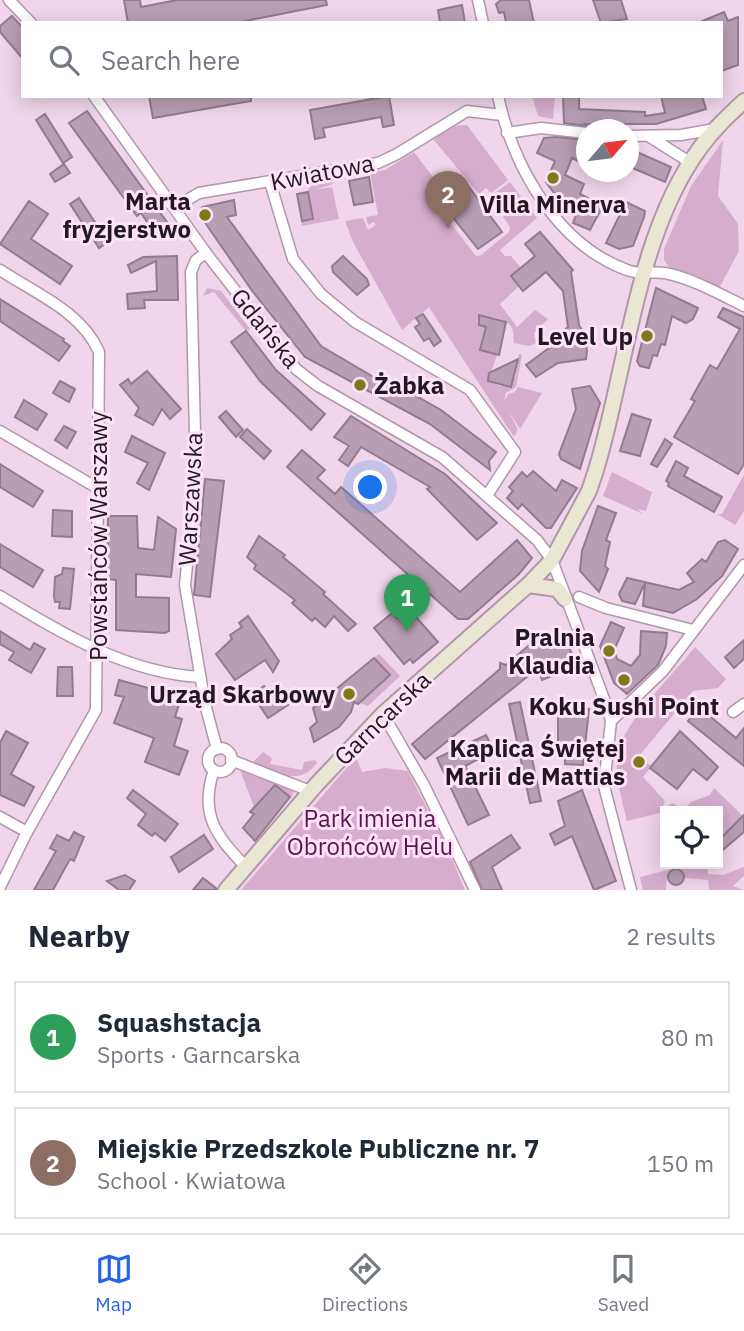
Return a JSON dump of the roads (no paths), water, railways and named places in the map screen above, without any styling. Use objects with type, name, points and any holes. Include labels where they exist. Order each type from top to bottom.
[{"type":"street","points":[[9,0],[29,21]]},
{"type":"street","points":[[478,0],[483,21]]},
{"type":"street","name":"Gdańska","points":[[95,98],[206,253],[283,353],[306,378],[430,450],[488,494],[537,540],[552,560]]},
{"type":"street","points":[[498,98],[507,133],[521,168],[572,235],[586,247],[620,268],[645,273],[666,273],[744,306]]},
{"type":"street","name":"Garncarska","points":[[226,890],[310,791],[383,714],[528,585],[552,560],[589,491],[596,470],[645,273],[664,215],[691,163],[715,129],[744,102]]},
{"type":"street","name":"Kwiatowa","points":[[175,207],[199,193],[386,160],[467,111],[502,115]]},
{"type":"street","points":[[507,133],[541,128],[576,132]]},
{"type":"street","points":[[639,136],[715,129]]},
{"type":"street","points":[[650,137],[691,163]]},
{"type":"street","points":[[270,181],[280,224],[293,259],[321,294],[355,322],[470,390],[515,452],[488,494]]},
{"type":"street","name":"Warszawska","points":[[206,253],[196,260],[191,272],[196,474],[185,585],[200,677],[217,749]]},
{"type":"street","name":"Powstańców Warszawy","points":[[0,270],[79,320],[92,336],[99,352],[96,710],[27,832],[0,887]]},
{"type":"street","points":[[0,431],[99,489]]},
{"type":"street","points":[[552,560],[572,598],[611,721],[605,754],[604,792],[631,890]]},
{"type":"street","points":[[611,721],[663,671],[744,565]]},
{"type":"street","points":[[528,585],[557,589],[572,598],[693,630]]},
{"type":"street","points":[[0,596],[96,651],[184,676],[200,677]]},
{"type":"street","points":[[733,712],[744,704]]},
{"type":"street","points":[[383,714],[424,785],[475,890]]},
{"type":"street","points":[[214,770],[208,760],[217,749],[225,750],[231,760],[310,791]]},
{"type":"street","points":[[214,770],[225,770],[231,760]]},
{"type":"street","points":[[214,770],[207,790],[208,813],[215,829],[246,867]]},
{"type":"street","points":[[0,817],[27,832]]},
{"type":"place","name":"Villa Minerva","points":[[553,178]]},
{"type":"place","name":"Marta fryzjerstwo","points":[[205,215]]},
{"type":"place","name":"Miejskie Przedszkole Publiczne nr. 7","points":[[448,229]]},
{"type":"place","name":"Level Up","points":[[647,336]]},
{"type":"place","name":"Żabka","points":[[360,385]]},
{"type":"place","name":"Squashstacja","points":[[407,632]]},
{"type":"place","name":"Pralnia Klaudia","points":[[609,651]]},
{"type":"place","name":"Koku Sushi Point","points":[[624,680]]},
{"type":"place","name":"Urząd Skarbowy","points":[[349,694]]},
{"type":"place","name":"Kaplica Świętej Marii de Mattias","points":[[639,762]]},
{"type":"park label","name":"Park imienia Obrońców Helu","points":[[370,832]]}]
